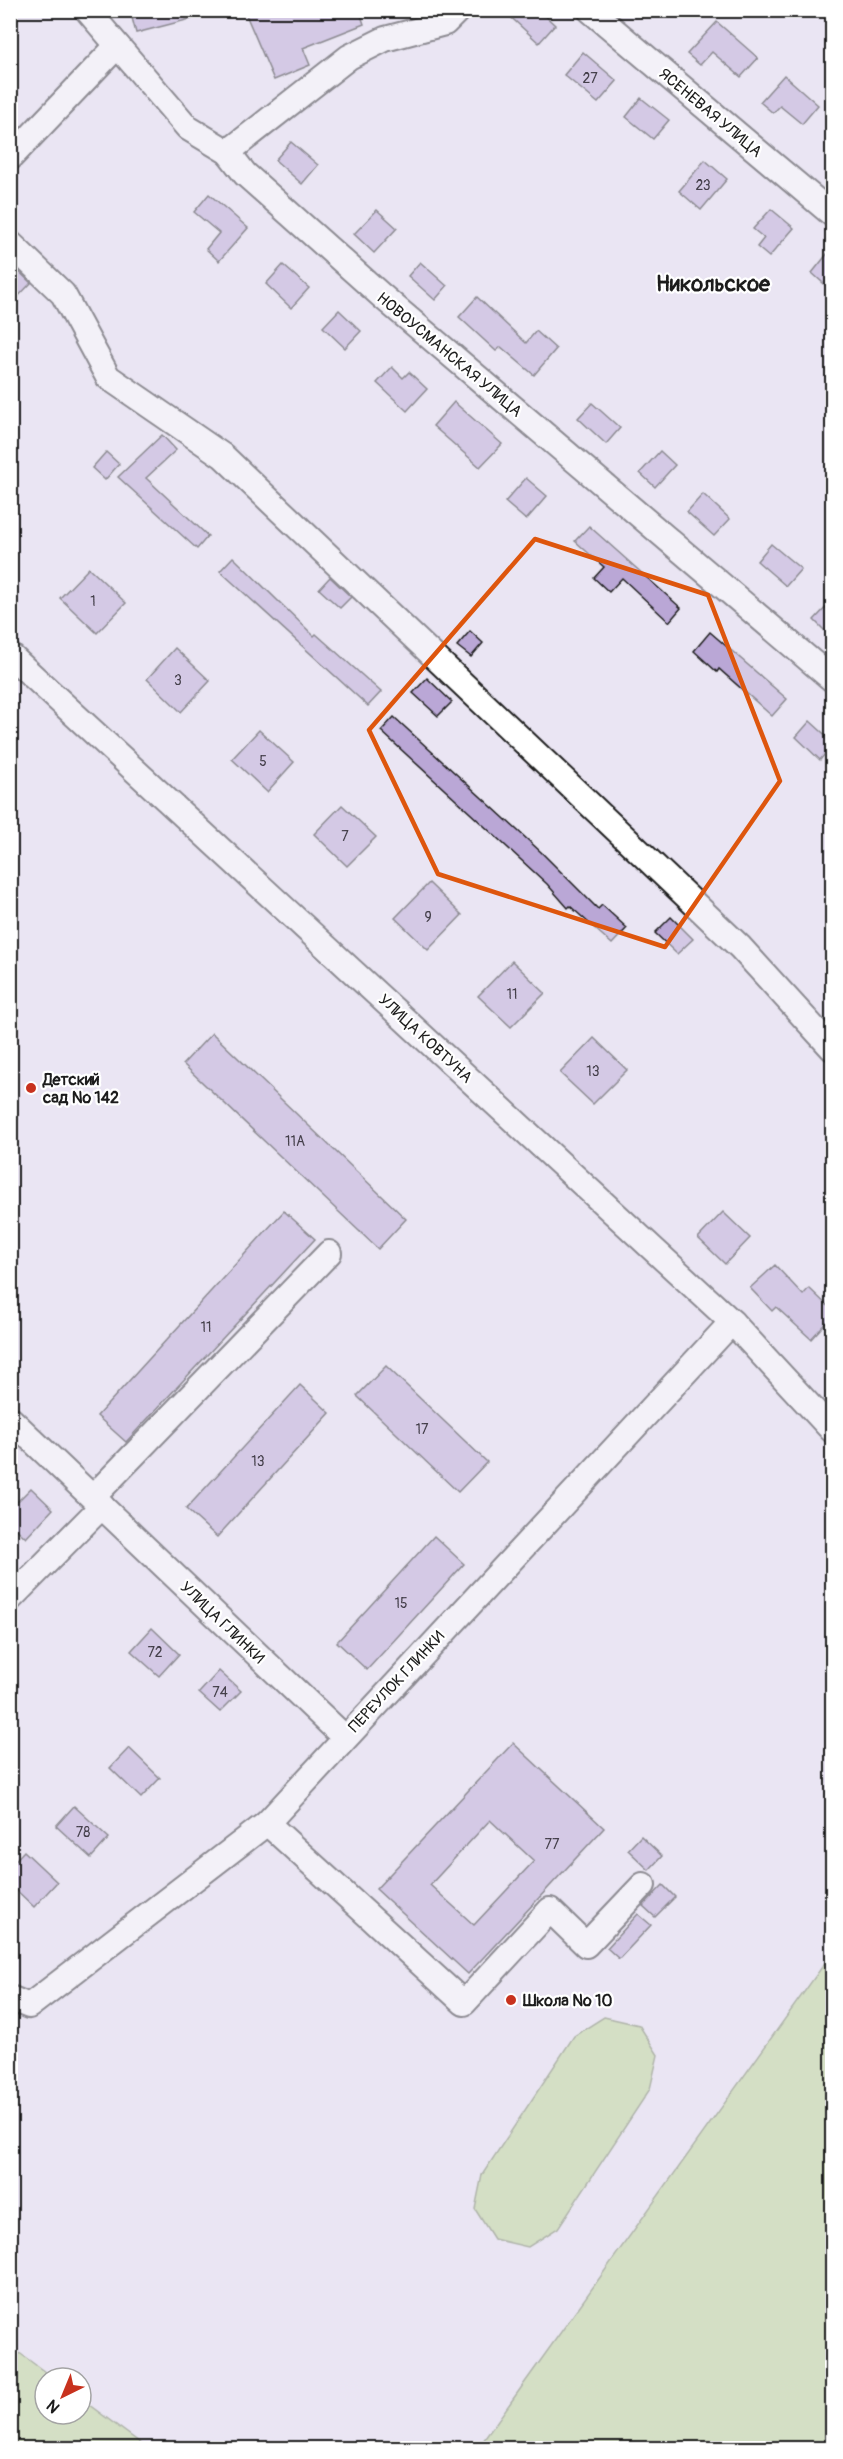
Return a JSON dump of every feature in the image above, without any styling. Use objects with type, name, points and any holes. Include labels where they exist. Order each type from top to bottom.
[{"type":"street","name":"НОВОУСМАНСКАЯ УЛИЦА","points":[[87,10],[188,128],[228,152],[245,174],[383,297],[832,679]]},
{"type":"street","points":[[228,152],[349,57],[385,39],[445,23],[458,10]]},
{"type":"street","name":"ЯСЕНЕВАЯ УЛИЦА","points":[[590,10],[832,214]]},
{"type":"street","points":[[10,158],[117,46]]},
{"type":"street","points":[[10,243],[63,294],[108,377],[223,456],[740,947],[832,1048]]},
{"type":"street","name":"УЛИЦА КОВТУНА","points":[[10,655],[732,1322],[832,1430]]},
{"type":"street","points":[[10,1599],[329,1253]]},
{"type":"street","name":"ПЕРЕУЛОК ГЛИНКИ","points":[[20,2002],[267,1823],[344,1737],[680,1381],[732,1322]]},
{"type":"street","name":"УЛИЦА ГЛИНКИ","points":[[10,1419],[344,1737]]},
{"type":"street","points":[[267,1823],[464,2003],[550,1910],[586,1945],[643,1885]]},
{"type":"highlighted area","points":[[535,539],[708,595],[780,781],[665,947],[438,874],[369,730]]},
{"type":"green space","points":[[832,1953],[832,2448],[478,2448]]},
{"type":"green space","points":[[604,2017],[639,2025],[658,2055],[650,2089],[558,2228],[528,2247],[494,2239],[475,2209],[482,2175],[574,2036]]},
{"type":"green space","points":[[10,2346],[37,2366],[33,2366],[33,2426],[93,2426],[93,2408],[147,2448],[11,2448]]},
{"type":"building","points":[[130,10],[201,10],[202,16],[136,33]]},
{"type":"building","points":[[244,10],[359,10],[364,24],[303,48],[310,65],[274,80]]},
{"type":"building","points":[[503,10],[539,10],[555,25],[539,43]]},
{"type":"building","points":[[717,22],[758,58],[741,77],[712,52],[700,65],[687,54]]},
{"type":"building","points":[[583,52],[617,81],[598,103],[564,75]]},
{"type":"building","points":[[784,75],[818,105],[802,124],[780,106],[773,113],[760,102]]},
{"type":"building","points":[[641,98],[669,120],[653,139],[626,117]]},
{"type":"building","points":[[291,142],[318,165],[302,184],[275,160]]},
{"type":"building","points":[[705,160],[727,179],[701,210],[679,191]]},
{"type":"building","points":[[209,194],[248,228],[219,261],[206,249],[219,233],[194,212]]},
{"type":"building","points":[[771,209],[794,228],[769,257],[757,247],[764,238],[753,229]]},
{"type":"building","points":[[377,210],[397,228],[374,253],[354,234]]},
{"type":"building","points":[[832,248],[832,291],[812,273]]},
{"type":"building","points":[[420,262],[447,286],[435,300],[408,276]]},
{"type":"building","points":[[10,263],[31,283],[10,305]]},
{"type":"building","points":[[283,265],[309,288],[291,308],[266,284]]},
{"type":"building","points":[[477,297],[526,343],[536,331],[556,349],[534,375],[501,347],[496,351],[459,317]]},
{"type":"building","points":[[339,310],[361,331],[345,348],[323,327]]},
{"type":"building","points":[[392,367],[403,378],[409,372],[427,389],[407,411],[377,383]]},
{"type":"building","points":[[454,402],[502,444],[480,467],[433,426]]},
{"type":"building","points":[[592,403],[620,428],[606,444],[578,418]]},
{"type":"building","points":[[162,435],[176,450],[146,478],[208,536],[197,549],[118,477]]},
{"type":"building","points":[[660,451],[675,465],[655,487],[640,473]]},
{"type":"building","points":[[106,452],[119,464],[105,480],[92,468]]},
{"type":"building","points":[[526,478],[547,496],[526,520],[505,502]]},
{"type":"building","points":[[703,494],[730,519],[714,536],[687,512]]},
{"type":"building","points":[[589,526],[681,608],[669,622],[622,578],[609,592],[594,578],[604,567],[575,541]]},
{"type":"building","points":[[771,544],[801,569],[786,586],[757,561]]},
{"type":"building","points":[[233,557],[314,636],[316,634],[381,692],[368,706],[220,571]]},
{"type":"building","points":[[89,568],[126,603],[97,633],[60,598]]},
{"type":"building","points":[[330,577],[351,597],[340,608],[319,589]]},
{"type":"building","points":[[832,601],[832,638],[814,620]]},
{"type":"building","points":[[470,631],[483,643],[471,657],[457,646]]},
{"type":"building","points":[[710,632],[787,699],[772,716],[719,669],[717,672],[694,651]]},
{"type":"building","points":[[175,648],[210,681],[181,712],[147,679]]},
{"type":"building","points":[[427,678],[452,702],[438,716],[413,693]]},
{"type":"building","points":[[394,717],[541,852],[598,909],[602,905],[627,928],[612,944],[570,906],[568,908],[547,884],[381,731]]},
{"type":"building","points":[[810,721],[832,741],[832,746],[820,760],[796,737]]},
{"type":"building","points":[[259,730],[294,762],[267,792],[232,759]]},
{"type":"building","points":[[342,805],[376,837],[347,866],[314,834]]},
{"type":"building","points":[[429,883],[462,915],[428,950],[395,918]]},
{"type":"building","points":[[671,917],[693,939],[677,954],[655,933]]},
{"type":"building","points":[[512,961],[545,993],[511,1027],[478,996]]},
{"type":"building","points":[[212,1033],[406,1219],[378,1249],[183,1064]]},
{"type":"building","points":[[594,1038],[627,1070],[593,1104],[560,1073]]},
{"type":"building","points":[[284,1211],[315,1239],[126,1442],[97,1416]]},
{"type":"building","points":[[723,1212],[750,1238],[725,1264],[698,1238]]},
{"type":"building","points":[[775,1265],[803,1295],[809,1288],[832,1310],[832,1316],[811,1339],[776,1307],[772,1311],[750,1288]]},
{"type":"building","points":[[386,1366],[487,1462],[458,1492],[357,1396]]},
{"type":"building","points":[[300,1385],[330,1413],[217,1537],[186,1509]]},
{"type":"building","points":[[31,1488],[53,1509],[26,1538],[10,1523],[10,1509]]},
{"type":"building","points":[[434,1536],[464,1564],[367,1670],[337,1642]]},
{"type":"building","points":[[152,1628],[179,1654],[159,1676],[131,1651]]},
{"type":"building","points":[[219,1671],[241,1691],[220,1712],[199,1693]]},
{"type":"building","points":[[513,1743],[604,1828],[468,1974],[376,1889]],"holes":[[[490,1820],[534,1861],[474,1925],[430,1885]]]},
{"type":"building","points":[[129,1748],[160,1778],[141,1798],[110,1768]]},
{"type":"building","points":[[74,1806],[109,1838],[91,1858],[56,1826]]},
{"type":"building","points":[[641,1836],[662,1856],[649,1870],[628,1850]]},
{"type":"building","points":[[24,1851],[57,1882],[34,1907],[10,1884],[10,1866]]},
{"type":"building","points":[[663,1885],[675,1897],[655,1917],[643,1906]]},
{"type":"building","points":[[638,1914],[651,1925],[619,1959],[607,1948]]},
{"type":"place","name":"Детский сад № 142","points":[[31,1088]]},
{"type":"place","name":"Школа № 10","points":[[511,2000]]},
{"type":"district","name":"Никольское","points":[[713,283]]}]
